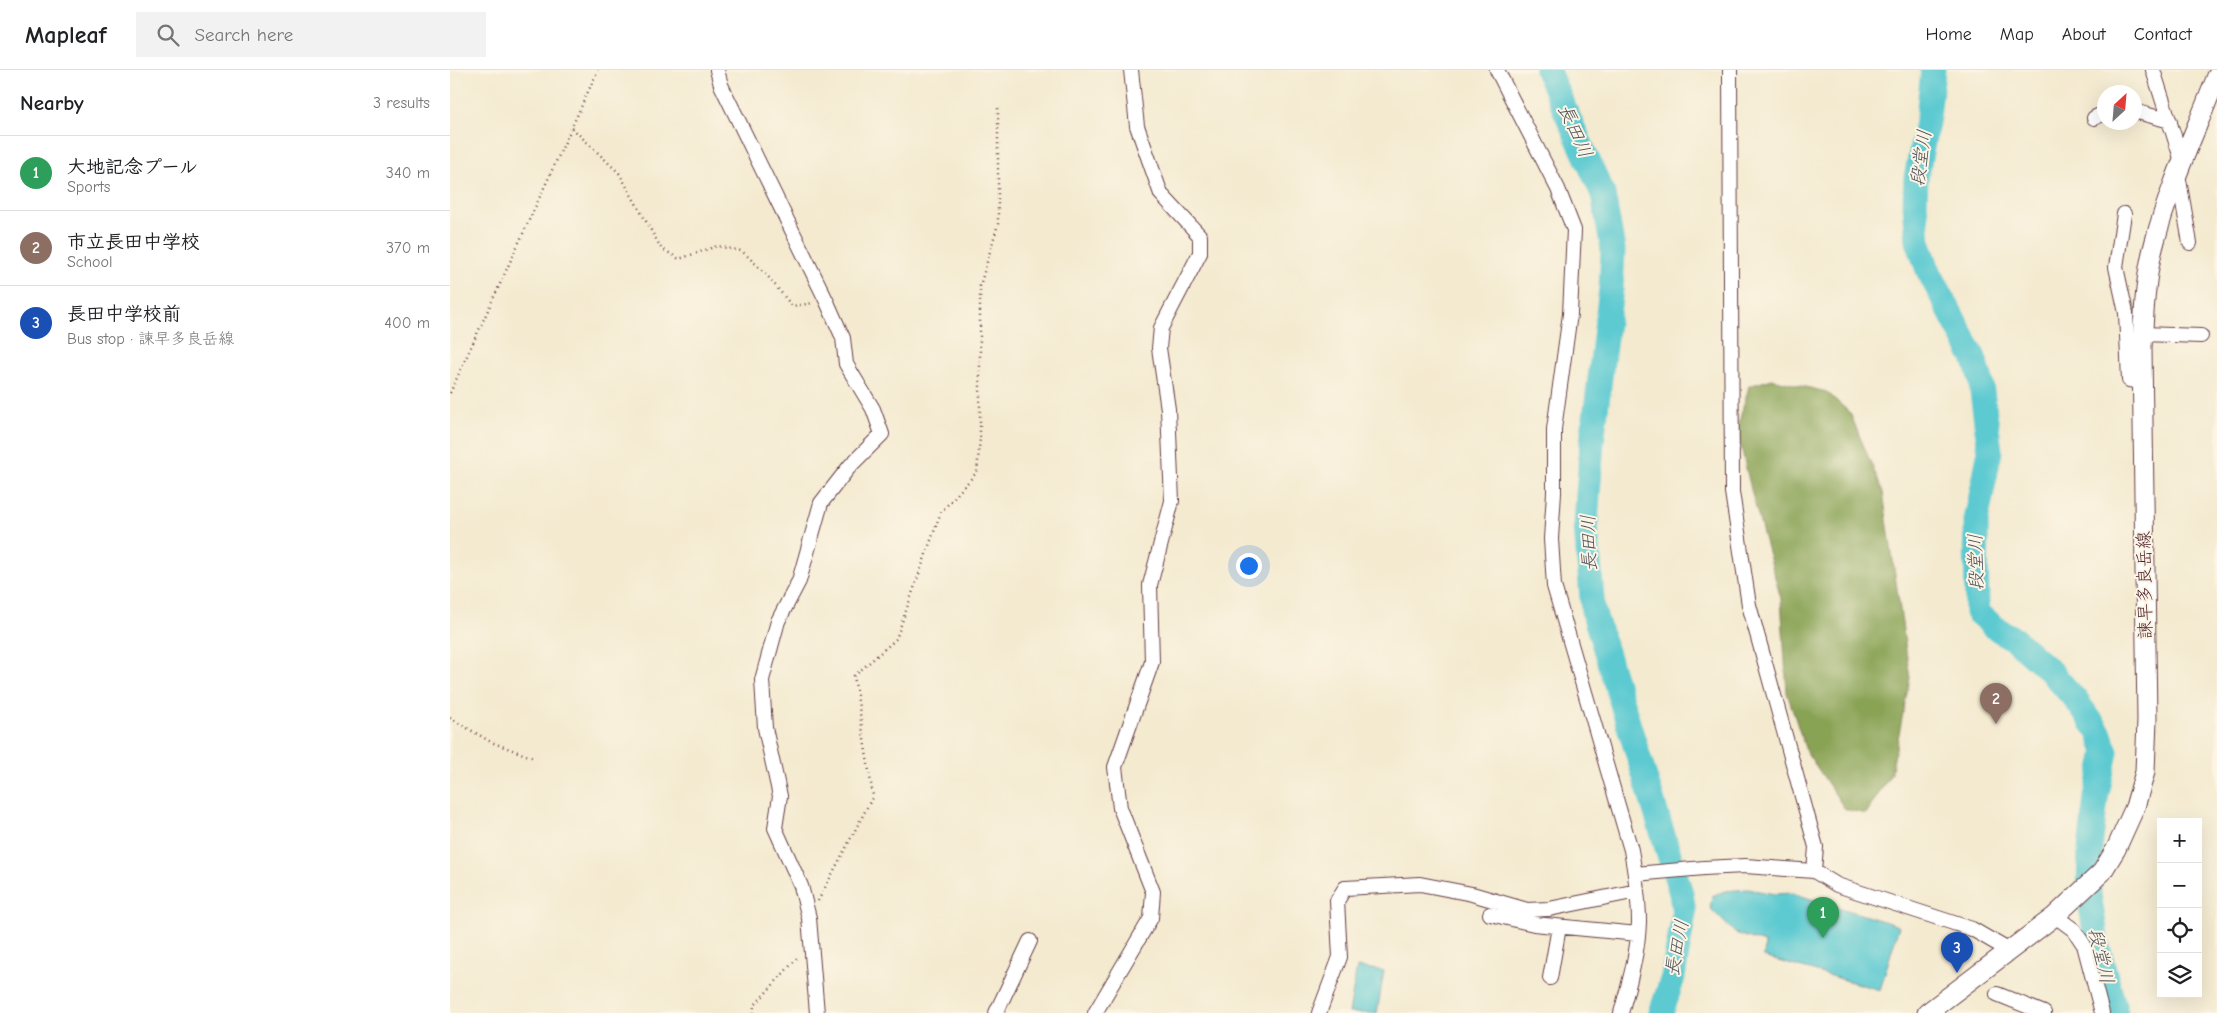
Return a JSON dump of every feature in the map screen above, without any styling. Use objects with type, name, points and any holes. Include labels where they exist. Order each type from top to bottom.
[{"type":"main road","name":"諫早多良岳線","points":[[1927,1013],[2061,911],[2102,872],[2116,849],[2135,807],[2145,772],[2147,720],[2142,382],[2145,295],[2154,242],[2180,167],[2217,76]]},
{"type":"street","points":[[717,70],[721,85],[827,302],[843,338],[846,364],[873,409],[882,434],[850,466],[821,503],[799,581],[778,621],[762,680],[765,728],[780,796],[775,828],[801,886],[809,918],[817,1013]]},
{"type":"street","points":[[1095,1013],[1151,918],[1154,892],[1120,808],[1115,767],[1152,662],[1150,585],[1172,502],[1168,409],[1158,348],[1161,328],[1200,253],[1200,236],[1161,194],[1137,126],[1131,70]]},
{"type":"street","points":[[1497,70],[1558,189],[1574,230],[1570,314],[1554,429],[1554,493],[1550,539],[1554,586],[1631,850],[1641,874],[1637,891],[1638,934],[1633,968],[1621,1013]]},
{"type":"street","points":[[1730,70],[1732,492],[1749,605],[1816,847],[1814,871]]},
{"type":"street","points":[[2153,70],[2170,121],[2180,167],[2190,243]]},
{"type":"street","points":[[2142,113],[2170,121]]},
{"type":"street","points":[[2124,214],[2116,267],[2126,312],[2128,380],[2142,382]]},
{"type":"street","points":[[2143,334],[2200,336]]},
{"type":"street","points":[[1641,874],[1745,866],[1814,871],[1838,885],[1972,929],[2008,950]]},
{"type":"street","points":[[1319,1013],[1340,957],[1337,901],[1345,888],[1420,884],[1472,894],[1526,910],[1549,909],[1637,891]]},
{"type":"street","points":[[2061,911],[2084,945],[2102,1013]]},
{"type":"street","points":[[1490,914],[1534,924],[1638,934]]},
{"type":"street","points":[[1550,978],[1559,927]]},
{"type":"street","points":[[996,1013],[1030,941]]},
{"type":"street","points":[[1997,994],[2044,1013]]},
{"type":"path","points":[[450,393],[598,70]]},
{"type":"path","points":[[809,918],[873,796],[854,676],[896,639],[941,512],[977,472],[980,438],[980,286],[998,224],[998,108]]},
{"type":"path","points":[[572,128],[619,174],[661,248],[679,258],[717,246],[742,251],[766,274],[792,306],[827,302]]},
{"type":"path","points":[[450,718],[490,742],[534,758]]},
{"type":"path","points":[[753,1013],[754,1006],[783,972],[812,943]]},
{"type":"green space","points":[[1772,379],[1827,392],[1850,413],[1883,492],[1910,678],[1891,774],[1866,814],[1845,809],[1806,751],[1787,693],[1781,599],[1752,494],[1737,429],[1749,386]]},
{"type":"water","points":[[1748,889],[1775,894],[1792,893],[1899,926],[1880,990],[1764,957],[1765,943],[1735,933],[1710,908],[1712,896],[1725,891]]},
{"type":"water","points":[[1357,967],[1384,971],[1377,1013],[1349,1013]]},
{"type":"waterway","name":"長田川","points":[[1547,70],[1603,194],[1613,250],[1611,289],[1592,442],[1586,526],[1593,610],[1681,893],[1684,913],[1673,977],[1661,1013]]},
{"type":"waterway","name":"段堂川","points":[[1933,70],[1928,117],[1916,178],[1915,204],[1918,241],[1928,270],[1974,358],[1980,377],[1990,451],[1976,521],[1977,612],[1994,627],[2014,639],[2051,672],[2075,699],[2099,732],[2106,752],[2096,798],[2090,849],[2089,894],[2097,944],[2116,1013]]},
{"type":"place","name":"市立長田中学校","points":[[1996,724]]},
{"type":"place","name":"大地記念プール","points":[[1823,938]]},
{"type":"place","name":"長田中学校前","points":[[1957,973]]}]
